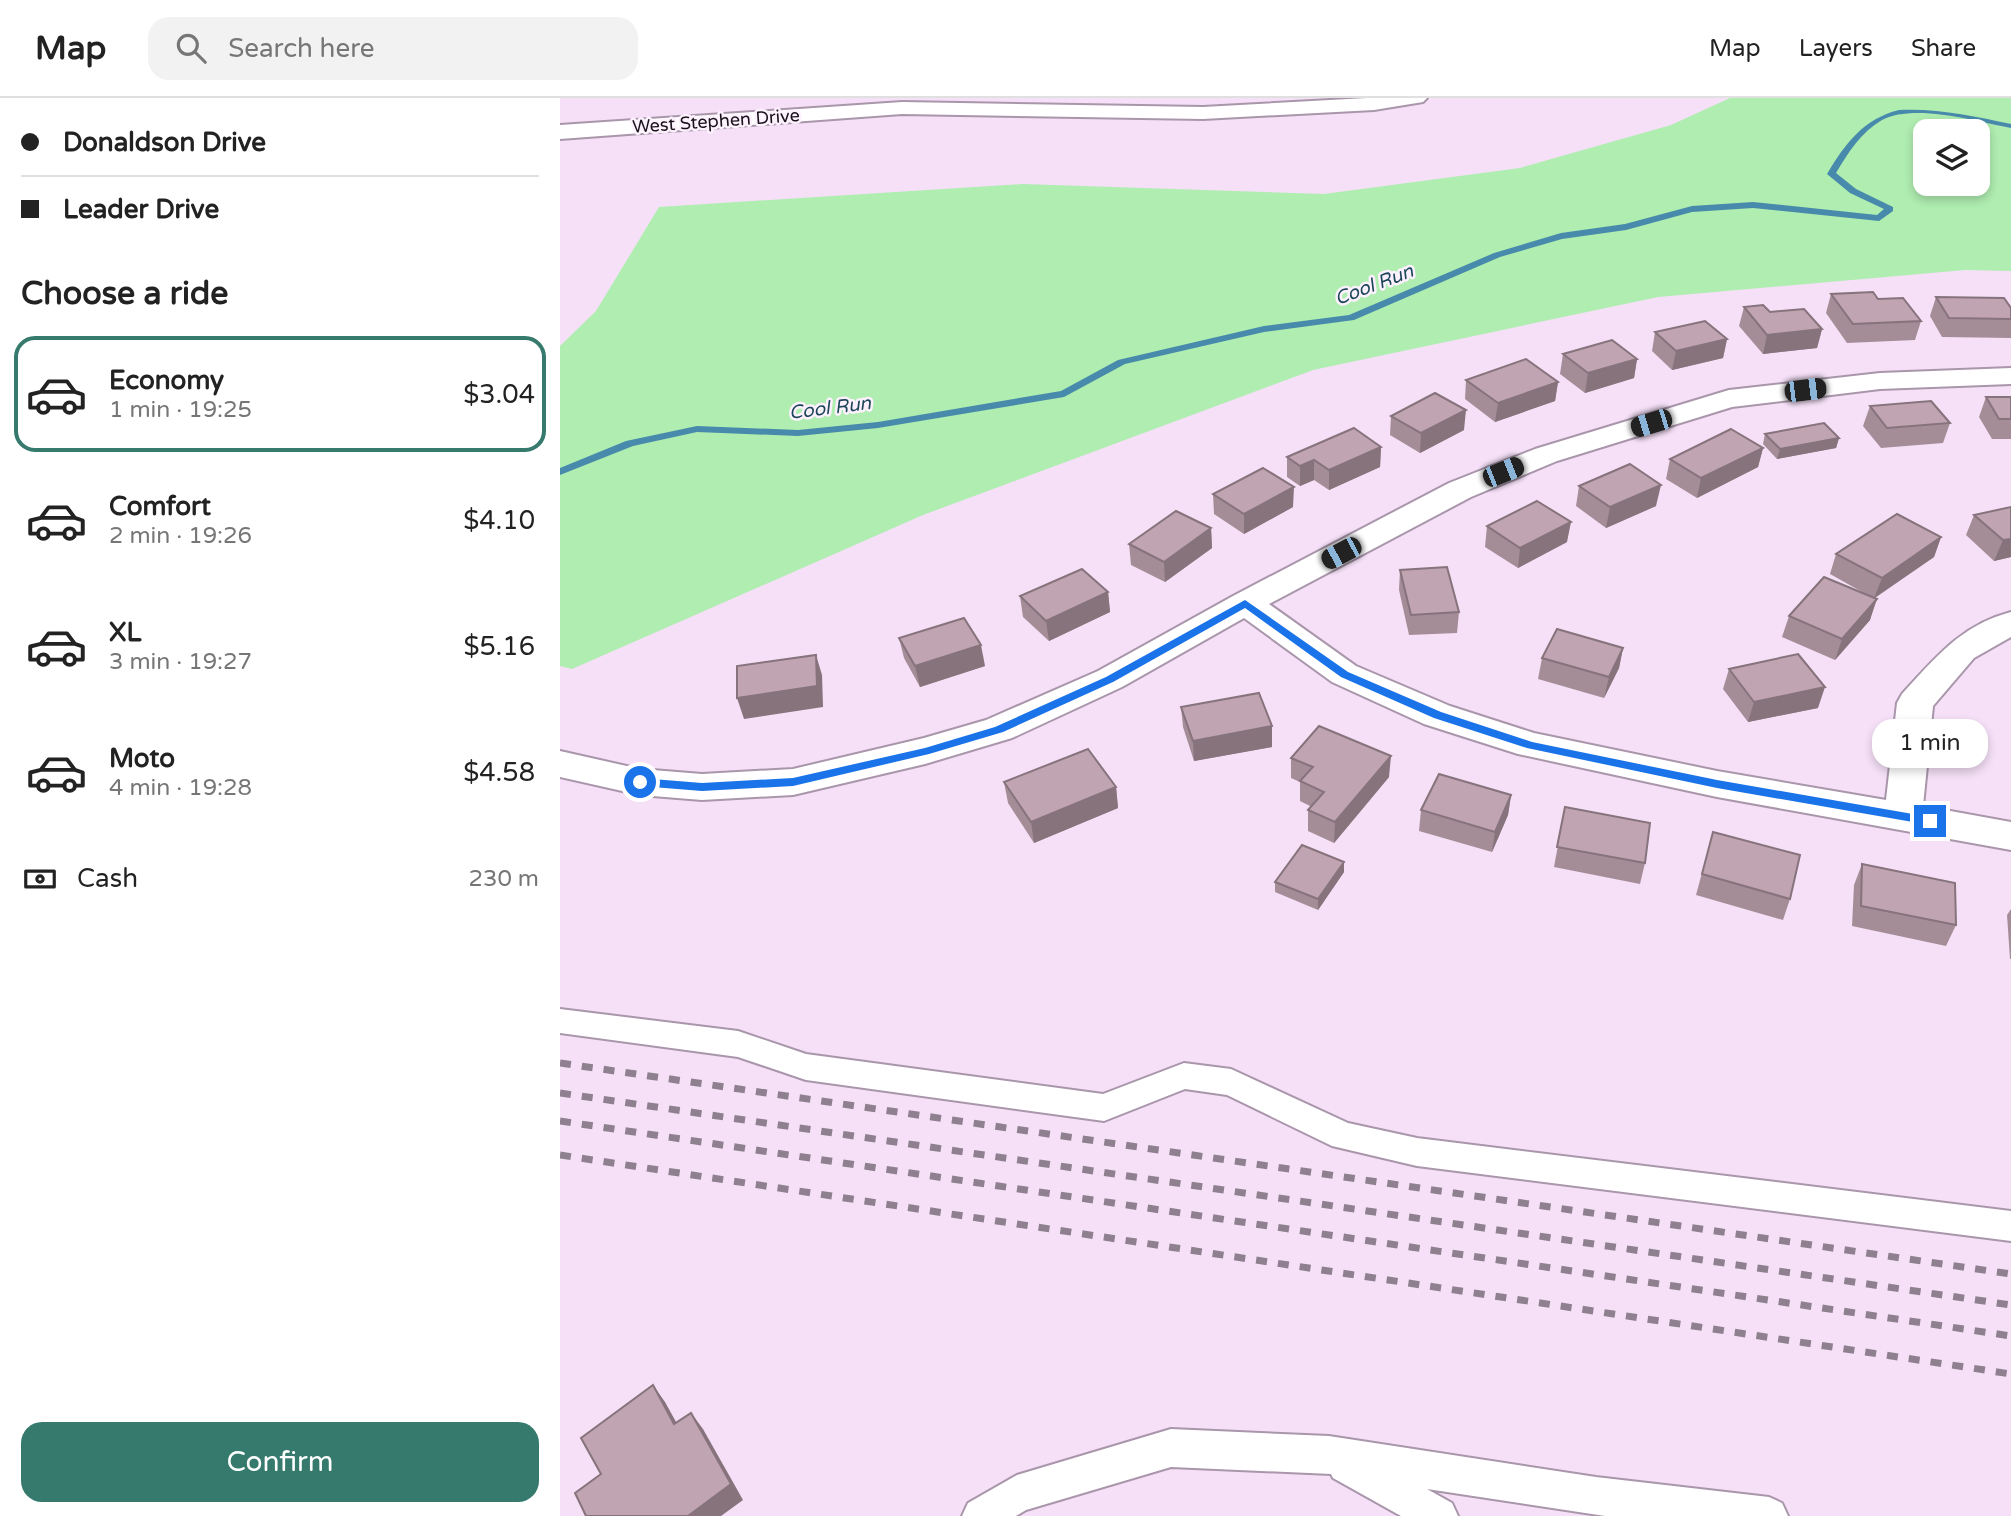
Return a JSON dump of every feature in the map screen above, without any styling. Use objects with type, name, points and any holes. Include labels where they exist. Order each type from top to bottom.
[{"type":"street","points":[[902,108],[936,98]]},
{"type":"street","name":"West Stephen Drive","points":[[560,132],[902,108],[1203,113],[1374,104],[1416,98]]},
{"type":"street","points":[[560,764],[640,782],[702,787],[793,782],[925,751],[999,729],[1110,679],[1245,603],[1460,490],[1546,455],[1729,399],[1880,381],[2011,376]]},
{"type":"street","points":[[1245,603],[1345,674],[1437,715],[1531,745],[1717,784],[2011,836]]},
{"type":"street","points":[[1903,816],[1915,703],[1962,650],[2011,623]]},
{"type":"lane","points":[[560,1021],[737,1044],[806,1067],[1104,1108],[1184,1076],[1231,1082],[1343,1136],[1417,1152],[2011,1226]]},
{"type":"lane","points":[[981,1516],[1017,1494],[1171,1448],[1329,1455],[1596,1496],[1769,1516]]},
{"type":"lane","points":[[1329,1455],[1439,1516]]},
{"type":"green space","points":[[1730,98],[2011,98],[2011,271],[1965,270],[1658,297],[1313,370],[923,515],[572,669],[560,666],[560,346],[596,311],[659,207],[1023,184],[1324,194],[1520,168],[1671,125]]},
{"type":"building","points":[[1873,292],[1878,299],[1903,298],[1921,321],[1853,324],[1831,294]]},
{"type":"building","points":[[1936,297],[2004,298],[2011,308],[2011,319],[1949,318]]},
{"type":"building","points":[[1763,305],[1770,312],[1804,309],[1822,329],[1767,335],[1744,307]]},
{"type":"building","points":[[1705,321],[1727,339],[1676,351],[1655,332]]},
{"type":"building","points":[[1612,340],[1637,359],[1588,373],[1563,354]]},
{"type":"building","points":[[1526,359],[1558,382],[1498,403],[1466,380]]},
{"type":"building","points":[[1435,393],[1466,410],[1421,433],[1391,416]]},
{"type":"building","points":[[1986,397],[2011,397],[2011,419],[1999,419]]},
{"type":"building","points":[[1931,401],[1950,423],[1887,428],[1870,406]]},
{"type":"building","points":[[1824,423],[1839,438],[1780,449],[1765,434]]},
{"type":"building","points":[[1354,428],[1381,447],[1329,470],[1314,460],[1300,466],[1287,457]]},
{"type":"building","points":[[1731,429],[1763,448],[1701,478],[1670,459]]},
{"type":"building","points":[[1630,464],[1661,485],[1610,507],[1579,486]]},
{"type":"building","points":[[1263,468],[1294,487],[1244,514],[1213,494]]},
{"type":"building","points":[[1537,501],[1571,522],[1520,548],[1487,526]]},
{"type":"building","points":[[2011,507],[2011,539],[2003,540],[1974,515]]},
{"type":"building","points":[[1176,511],[1211,528],[1164,562],[1129,544]]},
{"type":"building","points":[[1897,514],[1941,537],[1882,578],[1836,554]]},
{"type":"building","points":[[1447,567],[1459,612],[1411,615],[1400,570]]},
{"type":"building","points":[[1082,569],[1108,592],[1046,621],[1020,596]]},
{"type":"building","points":[[1824,577],[1877,599],[1842,639],[1789,616]]},
{"type":"building","points":[[964,618],[981,645],[915,666],[899,638]]},
{"type":"building","points":[[1557,629],[1623,648],[1609,677],[1542,658]]},
{"type":"building","points":[[1798,654],[1825,687],[1754,702],[1729,669]]},
{"type":"building","points":[[816,655],[817,686],[737,698],[737,666]]},
{"type":"building","points":[[1259,693],[1272,726],[1193,741],[1181,707]]},
{"type":"building","points":[[1319,726],[1391,756],[1335,822],[1308,810],[1324,792],[1300,781],[1313,767],[1291,758]]},
{"type":"building","points":[[1088,749],[1116,787],[1031,822],[1004,782]]},
{"type":"building","points":[[1439,774],[1511,795],[1495,832],[1421,810]]},
{"type":"building","points":[[1565,807],[1650,823],[1645,863],[1557,847]]},
{"type":"building","points":[[1713,832],[1800,855],[1790,899],[1702,874]]},
{"type":"building","points":[[1302,845],[1344,862],[1318,899],[1275,882]]},
{"type":"building","points":[[1862,864],[1955,883],[1956,925],[1861,906]]},
{"type":"building","points":[[653,1385],[674,1424],[691,1413],[731,1484],[688,1516],[586,1516],[575,1493],[601,1474],[581,1438]]},
{"type":"waterway","name":"Cool Run","points":[[560,472],[630,443],[697,429],[798,433],[878,425],[1064,394],[1122,362],[1264,329],[1351,318],[1497,255],[1561,236],[1626,227],[1692,209],[1753,205],[1879,218],[1890,209],[1853,191],[1831,174],[1848,148],[1869,125],[1887,115],[1914,111],[1948,114],[2011,126]]},
{"type":"railway","points":[[560,1063],[2011,1274]]},
{"type":"railway","points":[[560,1093],[2011,1305]]},
{"type":"railway","points":[[560,1121],[2011,1336]]},
{"type":"railway","points":[[560,1155],[2011,1374]]},
{"type":"route","points":[[640,782],[702,787],[793,782],[925,751],[999,729],[1110,679],[1245,603],[1345,674],[1437,715],[1531,745],[1717,784],[1930,821]]}]
